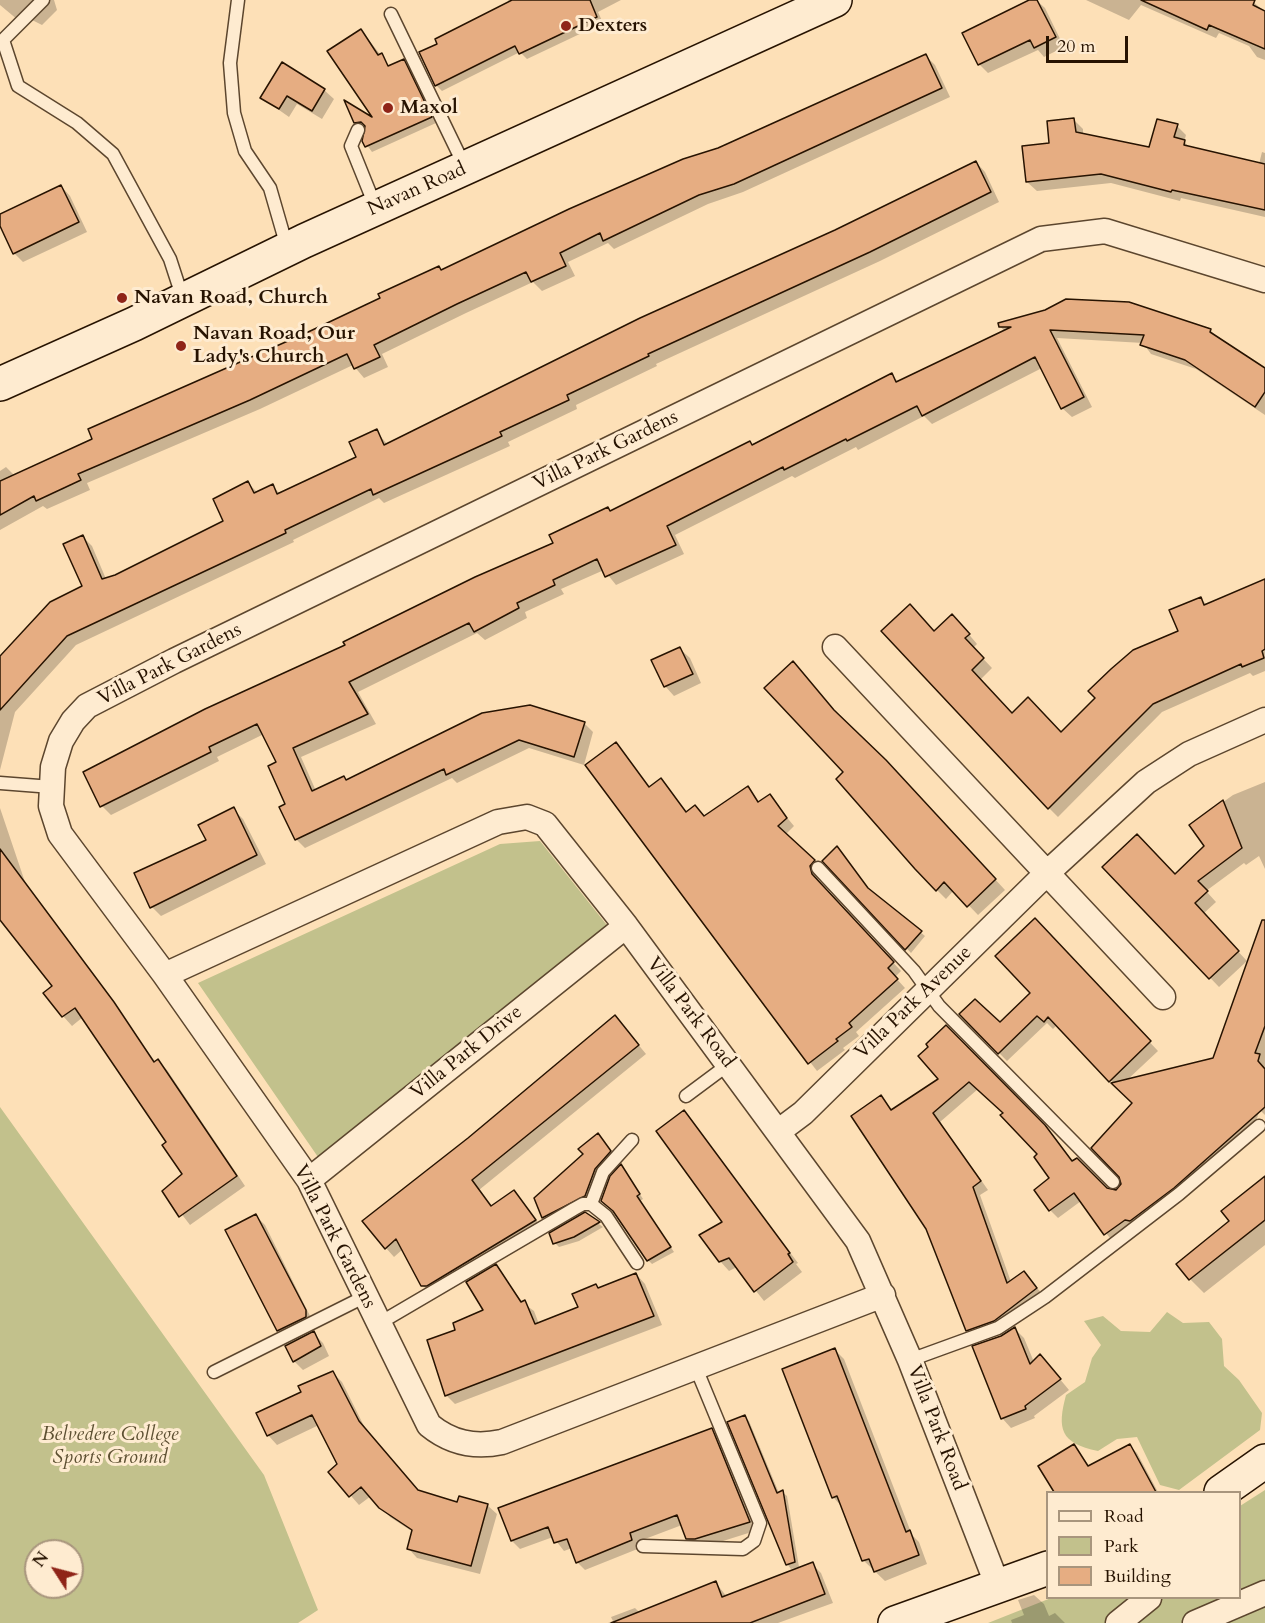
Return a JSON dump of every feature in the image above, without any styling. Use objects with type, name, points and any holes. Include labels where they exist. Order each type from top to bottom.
[{"type":"main road","name":"Navan Road","points":[[0,384],[376,209],[835,0]]},
{"type":"main road","points":[[1223,1491],[1254,1473]]},
{"type":"main road","points":[[895,1623],[997,1584],[1046,1568]]},
{"type":"street","name":"Villa Park Gardens","points":[[883,1295],[501,1443],[472,1445],[442,1436],[429,1425],[364,1297],[309,1180],[165,975],[60,834],[51,806],[53,767],[61,741],[87,706],[184,656],[1041,239],[1105,231],[1265,280]]},
{"type":"street","points":[[835,647],[1163,997]]},
{"type":"street","name":"Villa Park Avenue","points":[[779,1131],[803,1113],[1047,873],[1146,782],[1189,754],[1265,720]]},
{"type":"street","name":"Villa Park Road","points":[[165,975],[498,822],[527,817],[545,824],[626,926],[858,1241],[910,1360],[997,1584]]},
{"type":"street","name":"Villa Park Drive","points":[[309,1180],[626,926]]},
{"type":"street","points":[[1195,1623],[1265,1593]]},
{"type":"street","points":[[1118,1623],[1148,1599]]},
{"type":"lane","points":[[43,0],[3,40],[18,86],[77,123],[113,154],[170,259],[184,300]]},
{"type":"lane","points":[[238,0],[230,63],[234,113],[245,151],[270,188],[288,250]]},
{"type":"lane","points":[[391,14],[430,102],[466,168]]},
{"type":"lane","points":[[358,130],[351,146],[376,209]]},
{"type":"lane","points":[[0,783],[52,787]]},
{"type":"lane","points":[[818,868],[914,971],[939,1006],[1113,1182]]},
{"type":"lane","points":[[686,1096],[729,1064]]},
{"type":"lane","points":[[910,1360],[998,1328],[1045,1297],[1179,1194],[1259,1126]]},
{"type":"lane","points":[[591,1204],[603,1172],[632,1140]]},
{"type":"lane","points":[[378,1324],[583,1204],[591,1204],[606,1216],[637,1263]]},
{"type":"lane","points":[[213,1372],[364,1297]]},
{"type":"lane","points":[[643,1546],[742,1549],[754,1541],[760,1523],[696,1368]]},
{"type":"green space","points":[[540,841],[610,929],[318,1157],[198,983],[500,844]]},
{"type":"green space","name":"Belvedere College Sports Ground","points":[[0,1107],[264,1475],[318,1610],[298,1623],[0,1623]]},
{"type":"green space","points":[[1167,1312],[1183,1323],[1209,1322],[1222,1339],[1224,1366],[1239,1380],[1262,1413],[1260,1430],[1179,1490],[1160,1485],[1137,1437],[1117,1439],[1098,1451],[1076,1444],[1064,1433],[1062,1426],[1066,1395],[1085,1382],[1092,1358],[1101,1345],[1084,1321],[1103,1316],[1121,1331],[1150,1332]]},
{"type":"green space","points":[[1265,1490],[1265,1623],[988,1623],[1048,1599],[1241,1599],[1241,1505]]},
{"type":"building","points":[[512,0],[590,0],[597,17],[519,54],[515,46],[435,86],[419,52],[437,44],[435,39]]},
{"type":"building","points":[[1029,0],[1037,0],[1056,37],[1034,48],[1030,40],[978,65],[962,33]]},
{"type":"building","points":[[1141,0],[1255,0],[1253,5],[1265,11],[1265,49],[1209,25],[1207,30]]},
{"type":"building","name":"Maxol","points":[[361,29],[378,55],[382,53],[388,66],[404,59],[432,117],[365,147],[362,141],[365,126],[361,122],[354,123],[344,100],[372,117],[327,51]]},
{"type":"building","points":[[926,54],[942,88],[734,184],[699,195],[603,241],[600,233],[560,253],[566,266],[531,282],[526,272],[457,304],[374,345],[380,357],[354,369],[347,354],[250,400],[78,474],[81,480],[36,501],[34,496],[0,515],[0,481],[92,439],[88,429],[306,333],[380,298],[378,294],[439,266],[441,270],[569,209],[683,159],[718,148]]},
{"type":"building","points":[[282,62],[325,89],[312,111],[287,96],[279,109],[260,98]]},
{"type":"building","points":[[1074,118],[1076,132],[1149,147],[1157,119],[1178,124],[1174,137],[1185,140],[1184,145],[1265,164],[1265,210],[1172,190],[1171,192],[1101,174],[1026,182],[1022,146],[1049,143],[1047,121]]},
{"type":"building","points":[[976,161],[991,192],[870,252],[648,354],[649,356],[567,395],[569,400],[500,432],[502,436],[373,495],[371,489],[285,530],[286,533],[67,636],[0,710],[0,656],[50,602],[82,586],[63,544],[83,535],[102,579],[115,575],[223,521],[213,499],[248,481],[254,493],[273,484],[277,494],[356,457],[349,442],[377,429],[384,445],[640,318],[835,230]]},
{"type":"building","points":[[61,185],[79,222],[13,254],[0,226],[0,214]]},
{"type":"building","points":[[1066,299],[1129,302],[1211,329],[1210,332],[1265,368],[1265,392],[1255,407],[1185,360],[1140,345],[1144,335],[1050,330],[1084,397],[1061,409],[1035,357],[922,416],[917,406],[784,470],[783,467],[667,526],[676,545],[605,577],[597,559],[553,580],[555,585],[517,603],[519,608],[474,632],[469,623],[349,682],[368,714],[293,748],[312,791],[344,776],[346,780],[482,713],[530,705],[585,722],[574,757],[519,740],[446,775],[444,769],[295,840],[279,807],[285,804],[268,766],[276,762],[257,724],[209,747],[211,752],[100,807],[83,772],[205,709],[345,645],[343,642],[475,577],[553,543],[549,535],[608,507],[610,511],[750,441],[752,445],[892,373],[896,382],[1011,327],[999,327],[998,323],[1045,310]]},
{"type":"building","points":[[1265,579],[1265,649],[1262,651],[1264,658],[1242,667],[1241,664],[1153,704],[1048,809],[881,631],[910,604],[934,631],[952,614],[970,634],[965,638],[984,658],[972,670],[1012,713],[1028,697],[1061,732],[1095,698],[1088,691],[1133,650],[1178,631],[1169,610],[1201,597],[1204,605]]},
{"type":"building","points":[[680,647],[693,674],[664,687],[651,660]]},
{"type":"building","points":[[793,661],[834,710],[886,760],[996,879],[967,907],[944,882],[936,891],[915,869],[836,779],[843,772],[764,688]]},
{"type":"building","points":[[616,742],[649,787],[661,778],[686,812],[695,805],[704,816],[748,786],[758,802],[770,794],[787,818],[778,826],[815,860],[810,866],[812,874],[894,962],[888,968],[898,979],[849,1023],[852,1027],[836,1039],[838,1041],[808,1064],[585,765]]},
{"type":"building","points":[[1223,800],[1242,848],[1198,881],[1208,891],[1195,903],[1239,951],[1209,979],[1102,867],[1137,834],[1175,874],[1204,846],[1189,825]]},
{"type":"building","points":[[234,807],[257,855],[150,908],[134,873],[206,840],[198,825]]},
{"type":"building","points":[[837,846],[868,888],[922,931],[905,950],[822,861]]},
{"type":"building","points":[[0,849],[114,1002],[154,1062],[158,1059],[237,1176],[179,1217],[162,1191],[182,1174],[162,1145],[166,1142],[75,1008],[62,1017],[43,993],[52,986],[0,920]]},
{"type":"building","points":[[1035,918],[1151,1041],[1109,1082],[1048,1017],[1044,1022],[1037,1016],[998,1054],[959,1014],[975,999],[1000,1022],[1030,993],[995,956]]},
{"type":"building","points":[[1262,920],[1265,920],[1265,1026],[1255,1053],[1260,1054],[1258,1061],[1265,1069],[1265,1107],[1174,1188],[1130,1221],[1125,1220],[1104,1235],[1074,1193],[1049,1211],[1034,1190],[1049,1178],[1034,1157],[1037,1154],[1000,1115],[1003,1113],[969,1082],[933,1113],[981,1181],[973,1187],[1007,1283],[1024,1271],[1037,1288],[994,1321],[966,1331],[926,1229],[851,1116],[881,1095],[891,1110],[938,1079],[918,1056],[928,1047],[926,1044],[946,1025],[1045,1125],[1072,1161],[1077,1158],[1107,1188],[1116,1190],[1121,1184],[1119,1177],[1091,1148],[1132,1103],[1111,1083],[1213,1058]]},
{"type":"building","points":[[615,1015],[639,1045],[472,1180],[491,1206],[514,1190],[536,1220],[427,1286],[421,1286],[396,1239],[385,1249],[362,1221],[468,1138]]},
{"type":"building","points":[[684,1110],[790,1253],[788,1254],[793,1262],[754,1292],[729,1258],[719,1262],[699,1235],[722,1222],[656,1131]]},
{"type":"building","points":[[598,1133],[611,1151],[595,1169],[585,1196],[542,1218],[534,1198],[583,1154],[578,1149]]},
{"type":"building","points":[[621,1164],[640,1194],[637,1196],[671,1247],[647,1261],[613,1211],[601,1201],[610,1176]]},
{"type":"building","points":[[1265,1176],[1265,1220],[1189,1280],[1176,1264],[1229,1221],[1221,1211]]},
{"type":"building","points":[[585,1212],[600,1222],[574,1237],[553,1244],[549,1233]]},
{"type":"building","points":[[256,1214],[306,1310],[306,1317],[277,1331],[225,1230]]},
{"type":"building","points":[[496,1264],[521,1302],[525,1300],[535,1324],[578,1307],[572,1294],[596,1284],[598,1288],[636,1273],[654,1316],[445,1396],[427,1340],[455,1330],[453,1323],[483,1310],[466,1282]]},
{"type":"building","points":[[1015,1327],[1030,1364],[1040,1354],[1061,1379],[1025,1406],[1026,1409],[1001,1419],[972,1346],[1001,1336]]},
{"type":"building","points":[[314,1331],[321,1346],[293,1362],[285,1346]]},
{"type":"building","points":[[835,1348],[906,1532],[910,1530],[919,1555],[874,1572],[869,1559],[862,1561],[837,1496],[832,1498],[782,1369]]},
{"type":"building","points":[[333,1371],[359,1421],[418,1490],[457,1502],[459,1496],[488,1504],[471,1566],[407,1549],[412,1530],[379,1508],[361,1487],[349,1497],[328,1472],[337,1464],[312,1415],[267,1436],[256,1413],[301,1392],[298,1386]]},
{"type":"building","points":[[745,1415],[777,1493],[783,1490],[795,1562],[786,1565],[727,1422]]},
{"type":"building","points":[[712,1428],[750,1522],[695,1539],[686,1539],[677,1515],[630,1533],[632,1540],[576,1563],[567,1539],[554,1543],[548,1527],[511,1541],[498,1508]]},
{"type":"building","points":[[1074,1444],[1088,1466],[1130,1444],[1155,1491],[1053,1491],[1038,1466]]},
{"type":"building","points":[[813,1562],[825,1594],[750,1623],[611,1623],[716,1581],[722,1597]]},
{"type":"place","name":"Dexters","points":[[566,26]]},
{"type":"place","name":"Maxol","points":[[388,108]]},
{"type":"place","name":"Navan Road, Church","points":[[122,298]]},
{"type":"place","name":"Navan Road, Our Lady's Church","points":[[181,346]]}]
